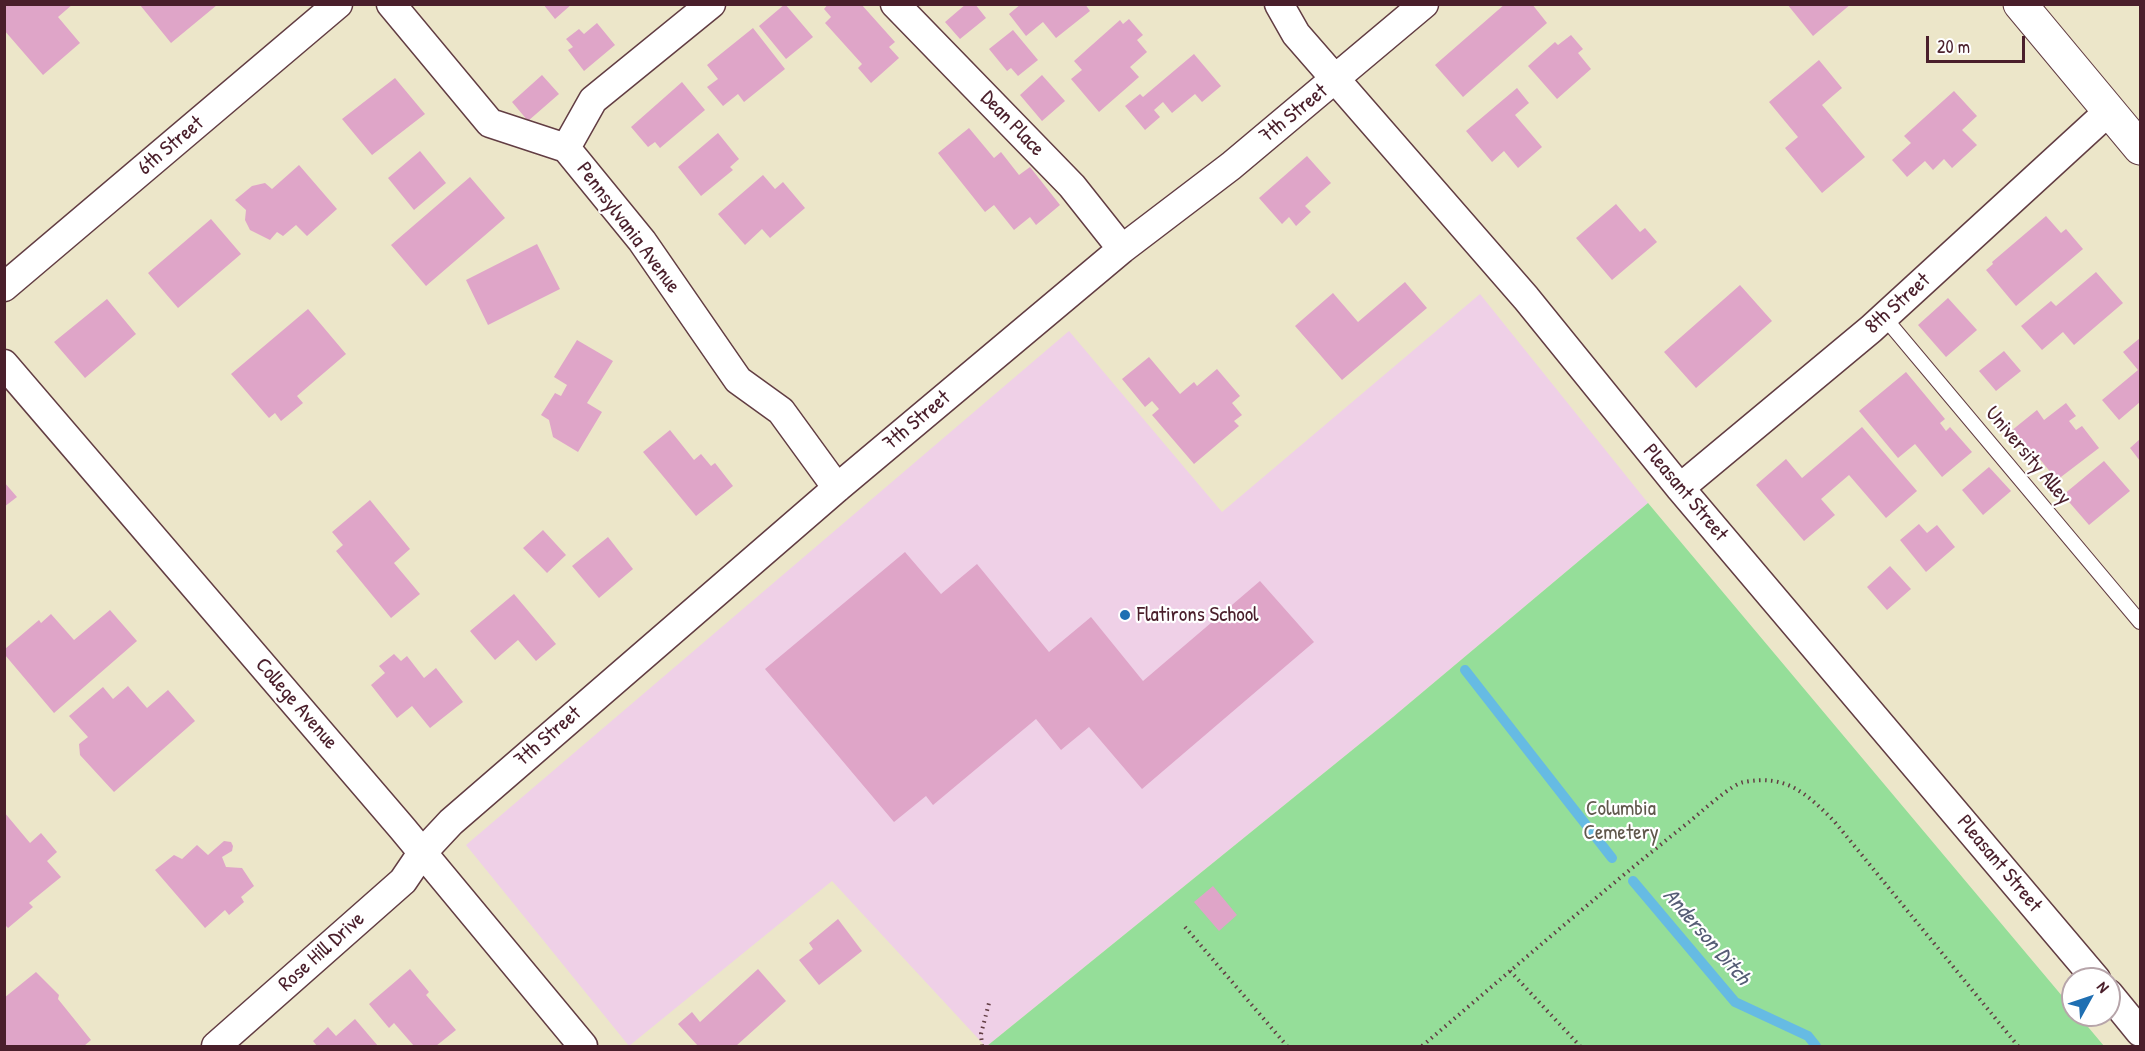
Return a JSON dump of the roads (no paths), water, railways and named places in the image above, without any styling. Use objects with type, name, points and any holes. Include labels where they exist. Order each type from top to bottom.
[{"type":"street","name":"6th Street","points":[[4,287],[338,4]]},
{"type":"street","name":"Pennsylvania Avenue","points":[[391,4],[490,123],[566,148],[642,241],[738,380],[781,411],[837,488]]},
{"type":"street","points":[[566,148],[593,100],[711,4]]},
{"type":"street","name":"Dean Place","points":[[895,4],[1072,186],[1122,249]]},
{"type":"street","name":"Pleasant Street","points":[[1279,4],[1296,34],[1526,298],[1680,488],[2086,967]]},
{"type":"street","name":"7th Street","points":[[422,853],[460,814],[837,488],[1122,249],[1231,166],[1424,4]]},
{"type":"street","points":[[2020,4],[2140,148]]},
{"type":"street","name":"8th Street","points":[[1680,488],[1884,316],[2109,111]]},
{"type":"street","name":"College Avenue","points":[[4,364],[422,853],[583,1047]]},
{"type":"street","name":"Rose Hill Drive","points":[[216,1047],[402,881],[422,853]]},
{"type":"street","points":[[2121,1009],[2140,1032]]},
{"type":"lane","name":"University Alley","points":[[1884,316],[2140,622]]},
{"type":"waterway","name":"Anderson Ditch","points":[[1465,670],[1612,858]]},
{"type":"waterway","name":"Anderson Ditch","points":[[1633,881],[1735,1002],[1808,1036],[1816,1046]]},
{"type":"place","name":"Flatirons School","points":[[1125,615]]},
{"type":"park label","name":"Columbia Cemetery","points":[[1621,821]]}]
